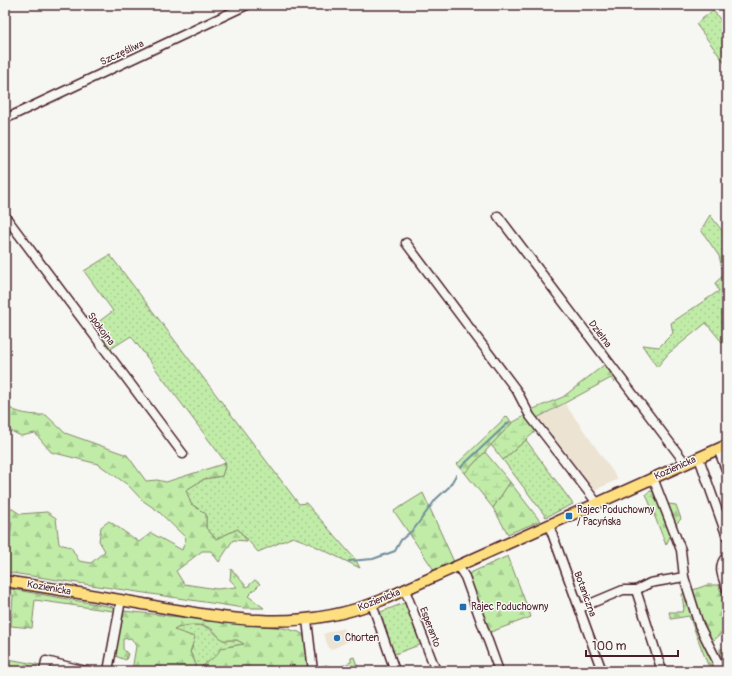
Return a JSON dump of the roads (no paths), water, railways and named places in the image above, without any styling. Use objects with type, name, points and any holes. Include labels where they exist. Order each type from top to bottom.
[{"type":"main road","name":"Kozienicka","points":[[5,581],[239,619],[279,622],[307,620],[338,614],[372,604],[723,447]]},
{"type":"street","name":"Szczęśliwa","points":[[5,119],[246,5]]},
{"type":"street","name":"Spokojna","points":[[5,216],[183,454]]},
{"type":"street","name":"Dzielna","points":[[498,216],[686,464]]},
{"type":"street","points":[[406,243],[517,391],[530,416],[597,503]]},
{"type":"street","points":[[723,447],[727,472]]},
{"type":"street","points":[[699,458],[727,537]]},
{"type":"street","points":[[653,478],[681,550],[684,577],[699,625],[717,661],[718,671]]},
{"type":"street","name":"Botaniczna","points":[[549,525],[602,671]]},
{"type":"street","points":[[727,556],[723,560],[720,567],[727,589]]},
{"type":"street","points":[[458,566],[465,577],[499,671]]},
{"type":"street","points":[[580,608],[623,590],[636,590],[650,583],[684,577]]},
{"type":"street","name":"Esperanto","points":[[405,590],[436,671]]},
{"type":"street","points":[[636,590],[662,671]]},
{"type":"street","points":[[108,671],[121,600]]},
{"type":"street","points":[[372,604],[395,671]]},
{"type":"street","points":[[307,620],[313,671]]},
{"type":"street","points":[[44,671],[46,661],[86,671]]},
{"type":"waterway","points":[[461,467],[509,422]]},
{"type":"waterway","points":[[349,561],[373,559],[395,551],[401,540],[414,529],[436,499],[449,487],[456,475]]},
{"type":"place","name":"Rajec Poduchowny / Pacyńska","points":[[569,516]]},
{"type":"place","name":"Rajec Poduchowny","points":[[463,607]]},
{"type":"place","name":"Chorten","points":[[337,638]]}]
